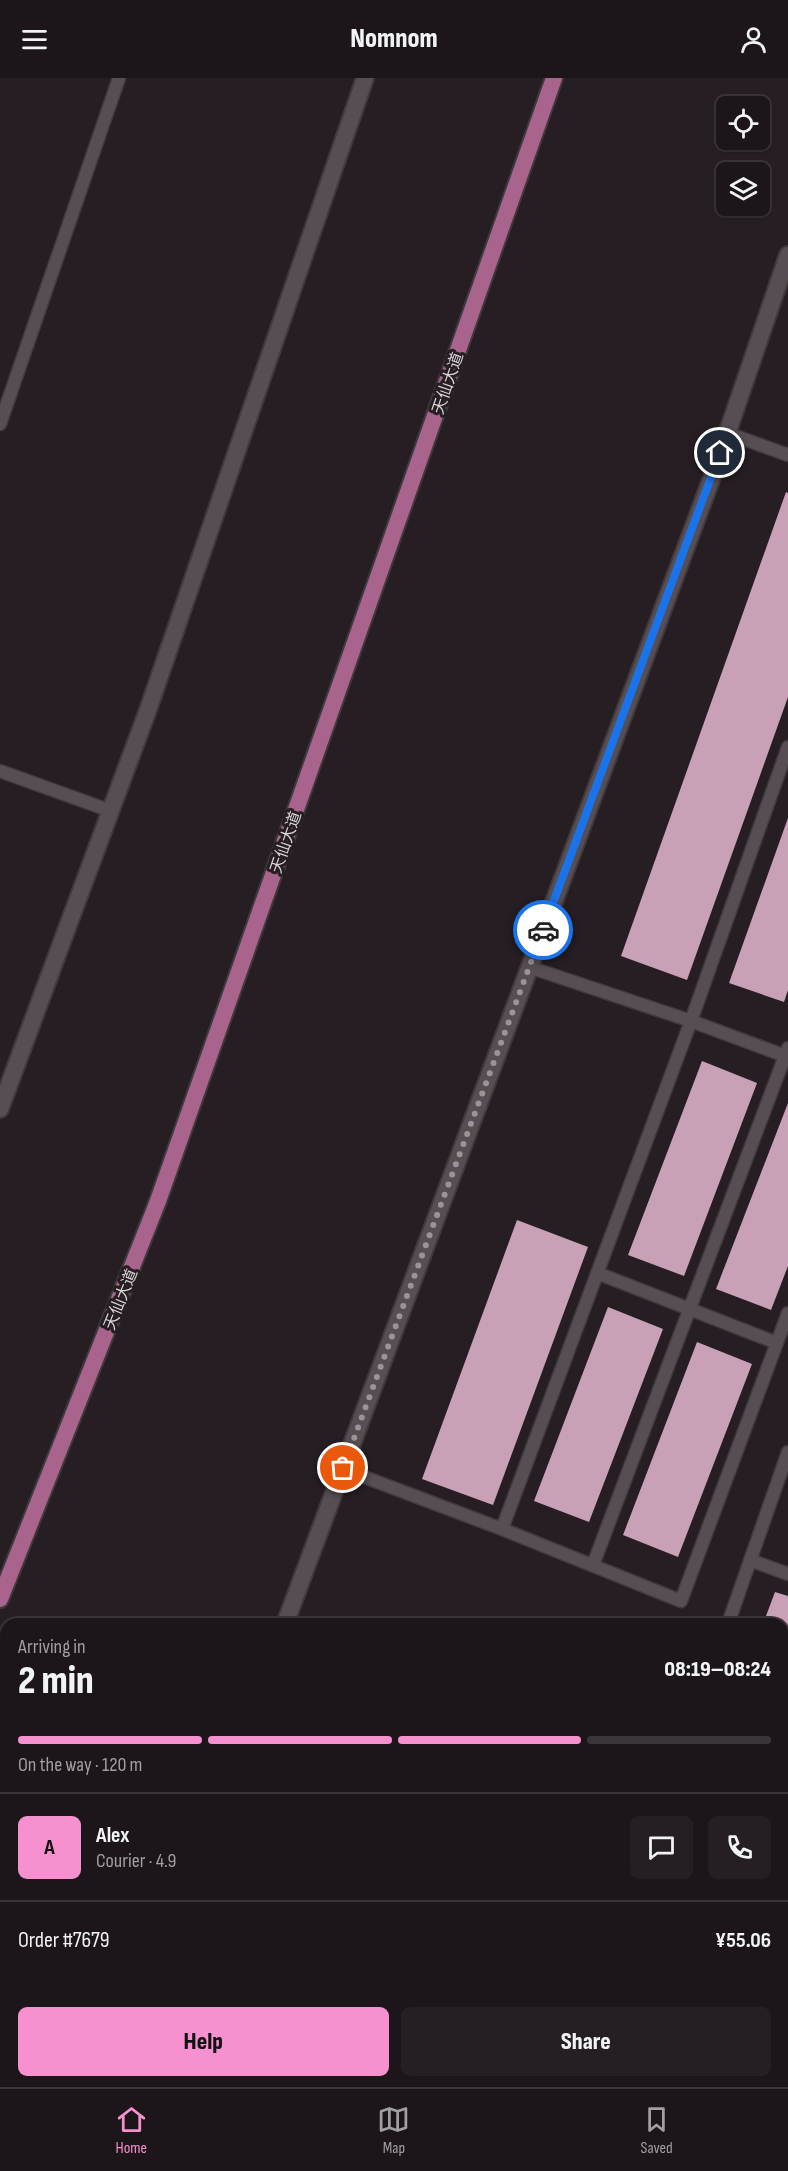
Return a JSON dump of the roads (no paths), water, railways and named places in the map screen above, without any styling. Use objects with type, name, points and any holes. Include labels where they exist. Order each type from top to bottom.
[{"type":"main road","name":"天仙大道","points":[[0,1599],[159,1201],[554,78]]},
{"type":"street","points":[[0,1109],[160,677],[365,78]]},
{"type":"street","points":[[287,1618],[727,433],[788,255]]},
{"type":"lane","points":[[0,424],[120,78]]},
{"type":"lane","points":[[727,433],[788,454]]},
{"type":"lane","points":[[502,1529],[691,1021],[787,751]]},
{"type":"lane","points":[[0,771],[111,811]]},
{"type":"lane","points":[[530,967],[787,1054],[593,1565]]},
{"type":"lane","points":[[597,1273],[777,1343]]},
{"type":"lane","points":[[343,1468],[681,1601],[788,1313]]},
{"type":"lane","points":[[730,1618],[788,1452]]},
{"type":"lane","points":[[750,1560],[788,1574]]}]
